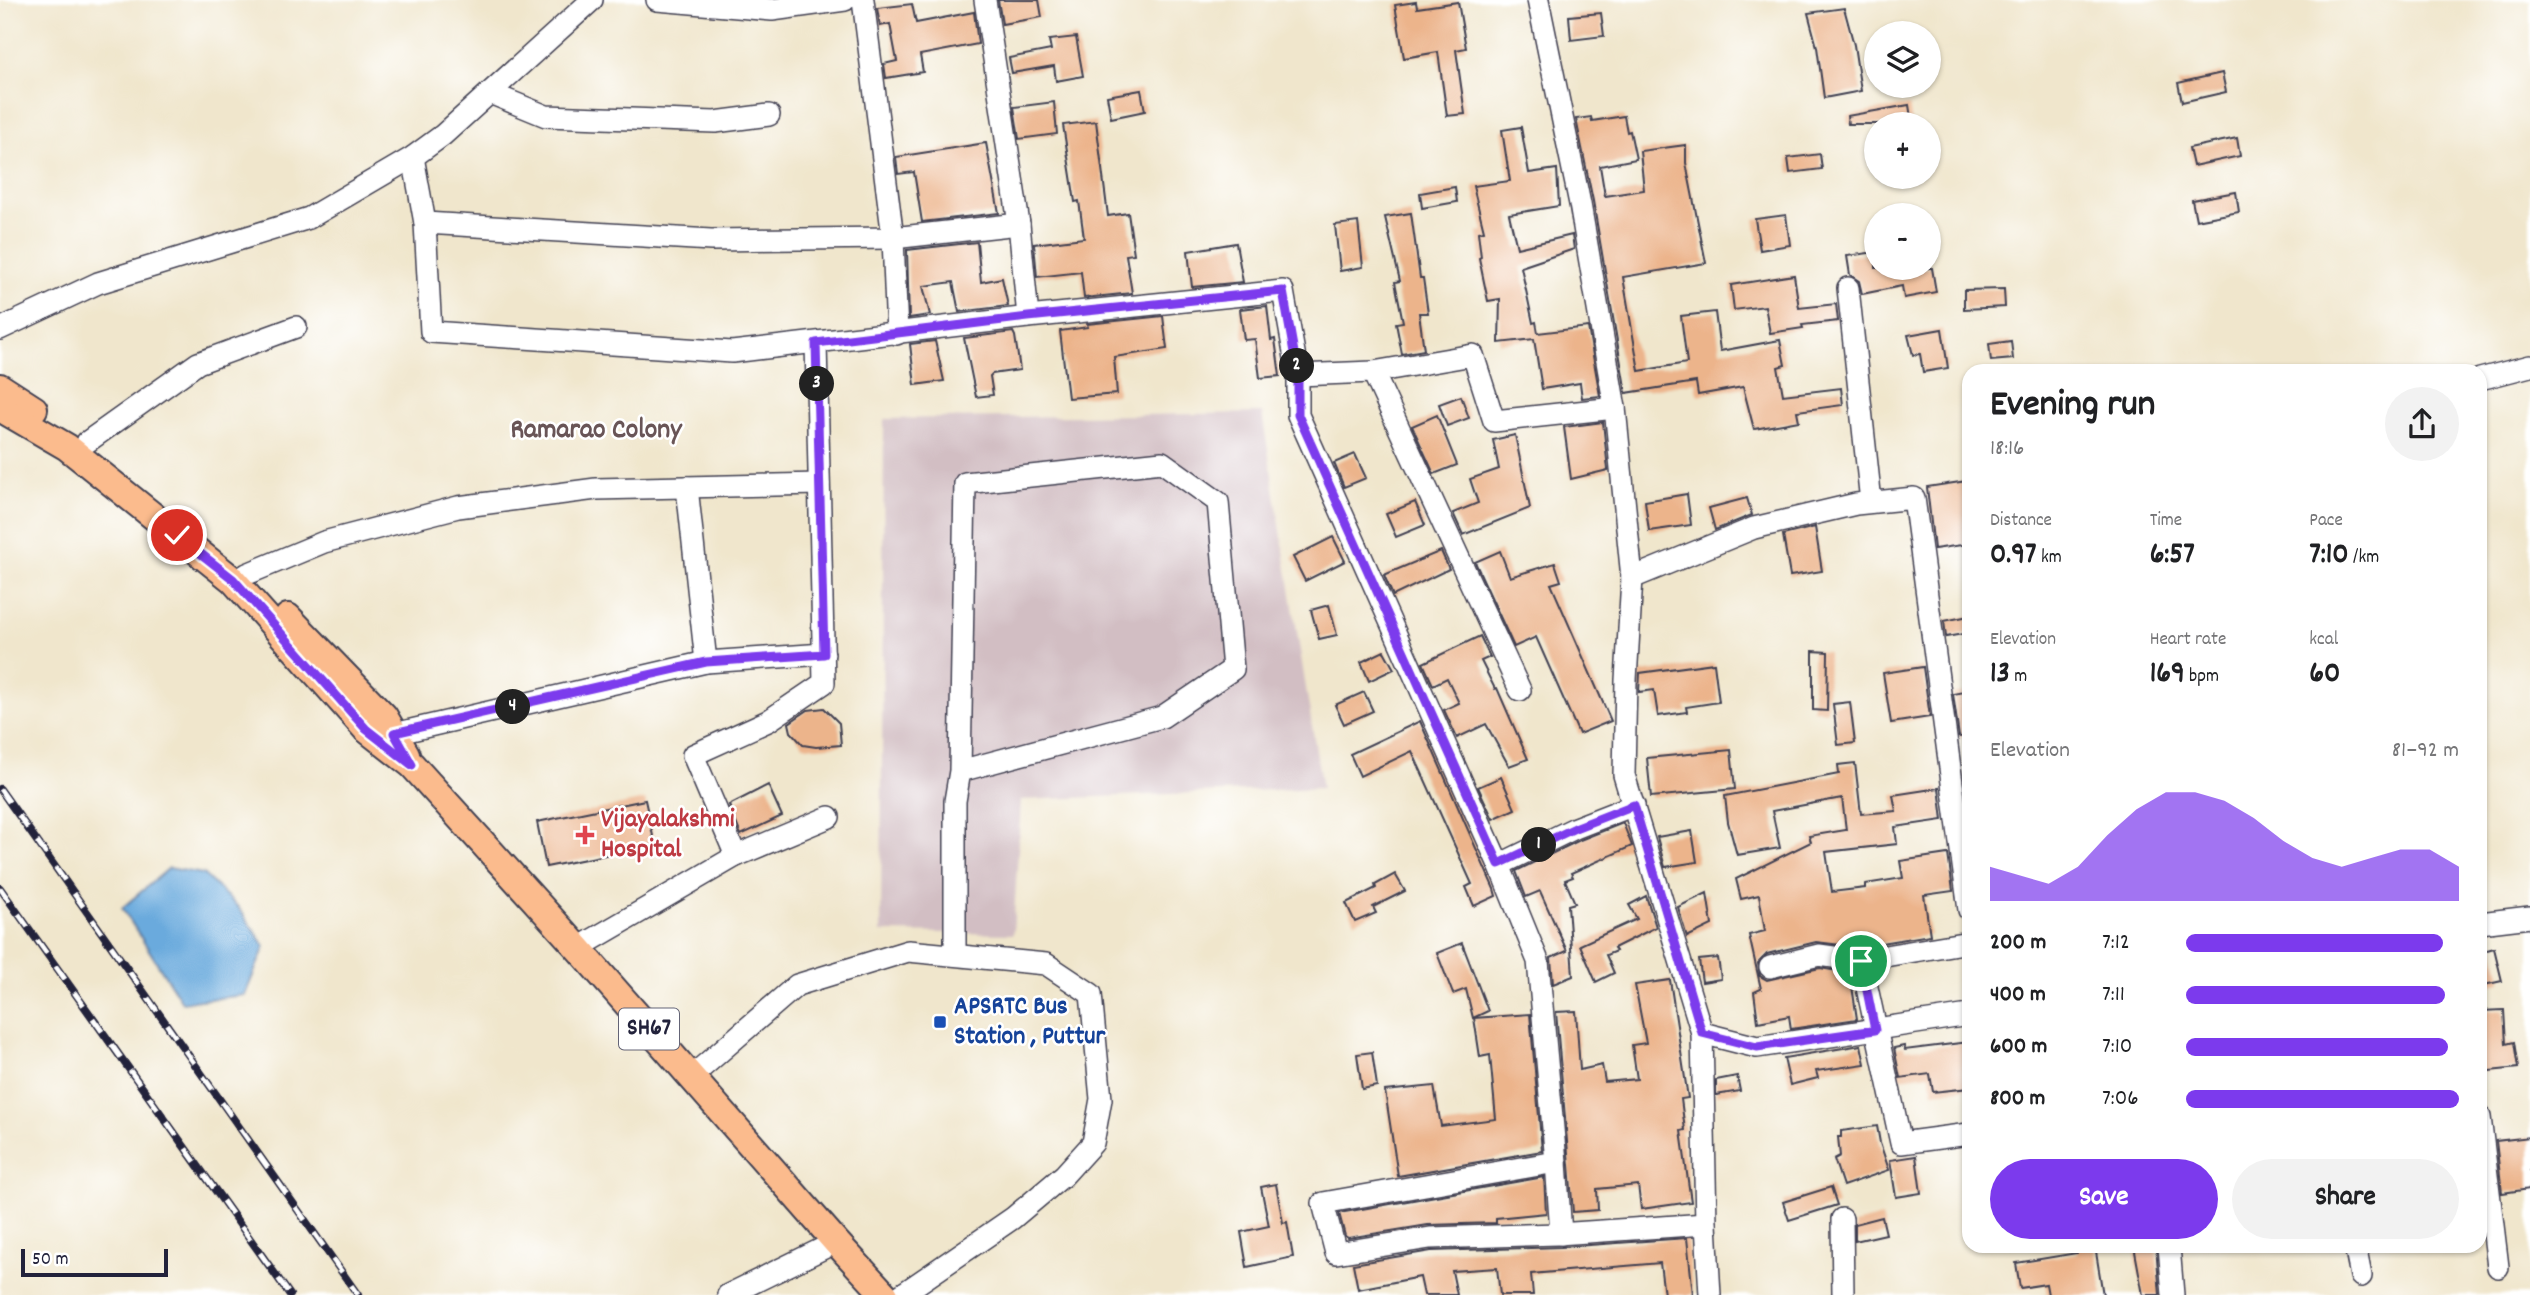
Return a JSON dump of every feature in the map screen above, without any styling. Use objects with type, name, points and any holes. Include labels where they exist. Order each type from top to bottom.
[{"type":"main road","name":"SH67","points":[[0,387],[88,442],[247,574],[384,716],[412,765],[885,1295]]},
{"type":"main road","points":[[0,408],[67,447],[233,579],[366,729],[412,765]]},
{"type":"street","points":[[0,329],[98,283],[309,218],[413,157],[443,135],[592,0]]},
{"type":"street","points":[[657,0],[772,10],[845,0]]},
{"type":"street","points":[[863,0],[893,238],[897,334]]},
{"type":"street","points":[[985,0],[1019,224],[1028,317]]},
{"type":"street","points":[[1538,0],[1580,204],[1615,408],[1632,578],[1624,775],[1702,1033],[1710,1295]]},
{"type":"street","points":[[490,93],[547,116],[715,122],[769,115]]},
{"type":"street","points":[[413,157],[425,223],[431,331],[732,352],[1028,317],[1283,291],[1298,375],[1298,415],[1499,864],[1538,961],[1560,1234]]},
{"type":"street","points":[[425,223],[710,240],[893,238],[1019,224]]},
{"type":"street","points":[[1849,288],[1871,502]]},
{"type":"street","points":[[88,442],[198,363],[296,327]]},
{"type":"street","points":[[736,856],[693,755],[768,721],[824,683],[816,343]]},
{"type":"street","points":[[1298,375],[1373,372],[1473,355],[1494,421],[1615,408]]},
{"type":"street","points":[[2487,377],[2530,366]]},
{"type":"street","points":[[1373,372],[1520,690]]},
{"type":"street","points":[[955,956],[956,801],[960,771],[965,483],[1162,461],[1218,502],[1233,670],[1162,717],[960,771]]},
{"type":"street","points":[[247,574],[324,542],[458,507],[596,489],[819,484]]},
{"type":"street","points":[[687,487],[706,662]]},
{"type":"street","points":[[1632,578],[1754,528],[1871,502],[1914,498],[1962,858]]},
{"type":"street","points":[[394,733],[706,662],[824,654]]},
{"type":"street","points":[[1499,864],[1575,828],[1634,805]]},
{"type":"street","points":[[578,948],[736,856],[830,817]]},
{"type":"street","points":[[2487,922],[2530,917]]},
{"type":"street","points":[[1770,967],[1819,955],[1861,961],[1962,943]]},
{"type":"street","points":[[691,1077],[797,985],[908,951],[1046,964],[1091,994],[1101,1099],[1093,1143],[1064,1175],[1013,1218],[901,1295]]},
{"type":"street","points":[[1861,961],[1901,1143],[1962,1135]]},
{"type":"street","points":[[1702,1033],[1757,1047],[1962,1017]]},
{"type":"street","points":[[1556,1162],[1323,1203],[1336,1253],[1430,1238],[1560,1234],[1706,1224]]},
{"type":"street","points":[[2487,1175],[2498,1267]]},
{"type":"street","points":[[1842,1219],[1843,1295]]},
{"type":"street","points":[[728,1295],[835,1242]]},
{"type":"street","points":[[2170,1253],[2173,1295]]},
{"type":"street","points":[[2356,1253],[2361,1276]]},
{"type":"shaded area","points":[[1262,413],[1322,788],[1021,800],[1013,934],[881,932],[884,419]]},
{"type":"water","points":[[169,868],[203,874],[238,907],[265,946],[245,995],[182,1002],[122,908]]},
{"type":"building","points":[[998,0],[1039,0],[1042,17],[1002,24]]},
{"type":"building","points":[[1416,2],[1417,8],[1458,2],[1466,48],[1456,50],[1465,114],[1447,116],[1438,52],[1404,58],[1395,5]]},
{"type":"building","points":[[912,4],[916,23],[974,12],[978,44],[920,55],[923,72],[886,78],[884,64],[897,61],[890,24],[880,26],[877,8]]},
{"type":"building","points":[[1844,8],[1854,45],[1861,91],[1824,98],[1817,47],[1808,13]]},
{"type":"building","points":[[1601,13],[1604,36],[1571,40],[1569,16]]},
{"type":"building","points":[[1076,37],[1083,76],[1056,81],[1054,66],[1012,73],[1009,58],[1051,50],[1049,40]]},
{"type":"building","points":[[2222,73],[2226,92],[2182,102],[2178,83]]},
{"type":"building","points":[[1141,90],[1145,111],[1111,118],[1107,96]]},
{"type":"building","points":[[1054,102],[1057,134],[1019,139],[1014,107]]},
{"type":"building","points":[[1909,105],[1910,112],[1870,112]]},
{"type":"building","points":[[1864,113],[1864,124],[1848,124],[1847,116]]},
{"type":"building","points":[[1624,116],[1636,159],[1600,166],[1605,196],[1644,190],[1640,151],[1686,145],[1686,163],[1706,263],[1623,277],[1639,371],[1687,363],[1681,316],[1715,312],[1720,351],[1780,340],[1785,365],[1778,367],[1783,395],[1841,388],[1843,405],[1797,411],[1799,421],[1754,429],[1743,387],[1698,395],[1696,382],[1626,393],[1576,119],[1591,117],[1592,121]]},
{"type":"building","points":[[1096,121],[1108,216],[1128,213],[1134,254],[1126,255],[1132,293],[1084,298],[1081,272],[1037,277],[1034,244],[1084,238],[1079,201],[1075,202],[1063,125]]},
{"type":"building","points":[[1521,127],[1529,173],[1557,169],[1559,206],[1509,214],[1517,248],[1572,235],[1574,249],[1521,267],[1533,323],[1536,322],[1538,333],[1588,327],[1600,396],[1582,398],[1580,383],[1542,389],[1534,339],[1499,343],[1500,299],[1488,301],[1479,258],[1478,232],[1484,231],[1473,186],[1510,181],[1502,130]]},
{"type":"building","points":[[2237,138],[2240,156],[2193,166],[2189,148]]},
{"type":"building","points":[[986,143],[999,213],[922,222],[914,172],[898,174],[896,157]]},
{"type":"building","points":[[1820,154],[1822,169],[1790,173],[1788,158]]},
{"type":"building","points":[[1455,187],[1457,202],[1422,208],[1420,193]]},
{"type":"building","points":[[2236,192],[2239,212],[2196,220],[2192,200]]},
{"type":"building","points":[[1411,213],[1428,313],[1419,313],[1424,350],[1402,354],[1396,323],[1403,322],[1395,282],[1400,281],[1385,217]]},
{"type":"building","points":[[1786,215],[1790,245],[1760,250],[1755,219]]},
{"type":"building","points":[[1358,222],[1363,267],[1340,271],[1335,225]]},
{"type":"building","points":[[977,242],[981,282],[1002,278],[1008,306],[959,312],[953,282],[923,286],[930,315],[909,318],[907,250]]},
{"type":"building","points":[[1236,243],[1243,282],[1192,287],[1188,251]]},
{"type":"building","points":[[1864,254],[1864,280],[1934,280],[1936,292],[1904,298],[1902,286],[1862,294],[1859,281],[1850,275],[1847,256]]},
{"type":"building","points":[[1794,275],[1799,308],[1836,304],[1838,321],[1802,325],[1803,328],[1770,333],[1765,306],[1734,310],[1731,285]]},
{"type":"building","points":[[2004,289],[2005,307],[1964,309],[1964,290]]},
{"type":"building","points":[[1267,306],[1271,340],[1275,339],[1280,376],[1260,378],[1255,339],[1244,340],[1240,309]]},
{"type":"building","points":[[1163,316],[1167,349],[1114,357],[1117,394],[1068,398],[1060,331],[1088,327],[1087,324]]},
{"type":"building","points":[[1942,329],[1948,368],[1923,372],[1920,354],[1913,355],[1908,335]]},
{"type":"building","points":[[1013,332],[1020,370],[992,374],[993,395],[976,397],[964,338]]},
{"type":"building","points":[[935,341],[944,381],[915,385],[910,344]]},
{"type":"building","points":[[2011,341],[2013,359],[1991,361],[1989,344]]},
{"type":"building","points":[[1461,396],[1469,418],[1447,426],[1439,404]]},
{"type":"building","points":[[1437,415],[1457,465],[1434,474],[1412,426]]},
{"type":"building","points":[[1603,422],[1608,470],[1571,479],[1564,427]]},
{"type":"building","points":[[1515,435],[1530,508],[1463,535],[1453,513],[1478,503],[1470,479],[1499,469],[1493,440]]},
{"type":"building","points":[[1355,454],[1366,478],[1344,487],[1334,463]]},
{"type":"building","points":[[1962,482],[1962,545],[1934,549],[1927,487]]},
{"type":"building","points":[[1687,494],[1691,525],[1649,531],[1645,501]]},
{"type":"building","points":[[1747,498],[1752,515],[1715,530],[1709,508]]},
{"type":"building","points":[[1415,502],[1425,525],[1396,537],[1386,514]]},
{"type":"building","points":[[1815,527],[1822,571],[1790,576],[1783,535]]},
{"type":"building","points":[[1333,537],[1345,561],[1305,581],[1293,557]]},
{"type":"building","points":[[1441,551],[1449,569],[1393,596],[1384,575]]},
{"type":"building","points":[[1500,551],[1510,577],[1555,563],[1561,581],[1551,584],[1611,721],[1579,734],[1536,637],[1514,647],[1475,562]]},
{"type":"building","points":[[1329,605],[1337,635],[1319,639],[1311,610]]},
{"type":"building","points":[[1962,617],[1962,634],[1946,637],[1944,621]]},
{"type":"building","points":[[1480,636],[1490,657],[1481,661],[1495,689],[1497,688],[1528,759],[1509,766],[1486,724],[1457,738],[1444,710],[1459,703],[1447,678],[1433,685],[1423,663]]},
{"type":"building","points":[[1384,651],[1394,669],[1369,681],[1361,662]]},
{"type":"building","points":[[1813,651],[1828,652],[1827,711],[1813,710]]},
{"type":"building","points":[[1714,663],[1719,702],[1686,707],[1687,712],[1658,716],[1654,690],[1639,692],[1640,673]]},
{"type":"building","points":[[1923,667],[1930,717],[1891,723],[1883,673]]},
{"type":"building","points":[[1364,692],[1373,711],[1344,724],[1335,705]]},
{"type":"building","points":[[1962,692],[1962,737],[1959,737],[1953,694]]},
{"type":"building","points":[[1850,702],[1855,743],[1838,745],[1833,704]]},
{"type":"building","points":[[824,708],[839,723],[841,745],[803,745],[791,732],[789,723],[808,710]]},
{"type":"building","points":[[1420,721],[1494,889],[1496,896],[1474,906],[1466,887],[1472,884],[1412,751],[1360,776],[1350,754]]},
{"type":"building","points":[[1731,750],[1735,789],[1651,797],[1647,758]]},
{"type":"building","points":[[1855,763],[1861,814],[1896,811],[1893,795],[1939,788],[1943,820],[1895,827],[1897,844],[1826,852],[1832,892],[1865,888],[1865,884],[1903,878],[1900,861],[1948,854],[1953,891],[1924,895],[1930,935],[1858,947],[1816,942],[1767,954],[1758,963],[1760,976],[1767,980],[1820,968],[1850,973],[1857,1019],[1791,1029],[1789,1016],[1758,1022],[1754,992],[1761,989],[1749,935],[1765,931],[1759,895],[1741,899],[1736,879],[1811,842],[1809,836],[1846,830],[1842,798],[1772,811],[1780,848],[1737,855],[1728,822],[1725,796],[1839,774],[1838,765]]},
{"type":"building","points":[[1501,777],[1515,809],[1493,819],[1478,787]]},
{"type":"building","points":[[768,785],[782,816],[741,835],[729,805]]},
{"type":"building","points":[[645,800],[655,845],[546,867],[537,822]]},
{"type":"building","points":[[1623,823],[1632,846],[1571,873],[1573,877],[1565,880],[1575,903],[1568,905],[1573,976],[1553,984],[1551,958],[1567,951],[1540,891],[1526,897],[1516,871]]},
{"type":"building","points":[[1692,831],[1697,862],[1665,867],[1657,837]]},
{"type":"building","points":[[1395,874],[1405,891],[1373,907],[1376,913],[1355,922],[1346,903],[1376,888],[1375,885]]},
{"type":"building","points":[[1707,893],[1712,925],[1687,937],[1678,907]]},
{"type":"building","points":[[1646,896],[1656,927],[1614,948],[1616,951],[1606,955],[1614,973],[1596,982],[1580,945],[1637,919],[1629,905]]},
{"type":"building","points":[[1462,943],[1488,1011],[1473,1018],[1466,989],[1453,994],[1437,953]]},
{"type":"building","points":[[2494,948],[2502,981],[2487,984],[2487,950]]},
{"type":"building","points":[[1718,958],[1721,979],[1702,982],[1699,960]]},
{"type":"building","points":[[1670,980],[1688,1098],[1681,1099],[1685,1130],[1681,1131],[1691,1202],[1641,1209],[1638,1185],[1597,1189],[1598,1210],[1573,1212],[1556,1012],[1576,1011],[1580,1070],[1602,1065],[1605,1082],[1637,1079],[1632,1045],[1646,1043],[1635,985]]},
{"type":"building","points":[[2504,1010],[2506,1044],[2514,1042],[2518,1068],[2487,1071],[2487,1011]]},
{"type":"building","points":[[1530,1014],[1542,1151],[1398,1176],[1385,1091],[1434,1086],[1441,1126],[1496,1119],[1490,1055],[1480,1057],[1474,1018]]},
{"type":"building","points":[[1962,1043],[1962,1089],[1933,1092],[1930,1074],[1900,1078],[1894,1048],[1904,1046],[1905,1050]]},
{"type":"building","points":[[1861,1045],[1865,1064],[1816,1071],[1818,1078],[1790,1085],[1784,1058]]},
{"type":"building","points":[[1372,1052],[1377,1086],[1362,1089],[1357,1054]]},
{"type":"building","points":[[1737,1076],[1740,1091],[1716,1095],[1716,1080]]},
{"type":"building","points":[[1877,1126],[1889,1170],[1843,1186],[1834,1159],[1840,1156],[1838,1137],[1841,1137],[1841,1131]]},
{"type":"building","points":[[2530,1137],[2530,1189],[2502,1193],[2496,1141]]},
{"type":"building","points":[[1916,1156],[1921,1193],[1896,1197],[1890,1160]]},
{"type":"building","points":[[1544,1177],[1546,1213],[1496,1218],[1496,1223],[1428,1225],[1348,1238],[1345,1236],[1339,1213]]},
{"type":"building","points":[[1276,1184],[1293,1257],[1247,1267],[1241,1232],[1269,1226],[1261,1187]]},
{"type":"building","points":[[1831,1187],[1837,1205],[1789,1220],[1783,1202]]},
{"type":"building","points":[[1882,1217],[1886,1234],[1855,1241],[1855,1224]]},
{"type":"building","points":[[1687,1238],[1693,1295],[1664,1295],[1660,1263],[1531,1274],[1533,1295],[1500,1295],[1497,1268],[1452,1271],[1457,1295],[1424,1295],[1420,1277],[1358,1289],[1353,1264],[1431,1251],[1561,1247]]},
{"type":"building","points":[[2077,1253],[2096,1253],[2103,1295],[2048,1295],[2046,1284],[2020,1288],[2016,1263]]},
{"type":"building","points":[[2135,1253],[2157,1253],[2160,1295],[2143,1295]]},
{"type":"railway","points":[[0,789],[358,1295]]},
{"type":"railway","points":[[0,888],[290,1295]]},
{"type":"place","name":"Vijayalakshmi Hospital","points":[[585,835]]},
{"type":"place","name":"APSRTC Bus Station , Puttur","points":[[940,1022]]},
{"type":"district","name":"Ramarao Colony","points":[[596,432]]},
{"type":"route","points":[[177,535],[233,579],[366,729],[412,765],[394,733],[706,662],[824,654],[816,343],[1028,317],[1283,291],[1298,375],[1298,415],[1499,864],[1575,828],[1634,805],[1702,1033],[1757,1047],[1875,1030],[1861,961]]}]
